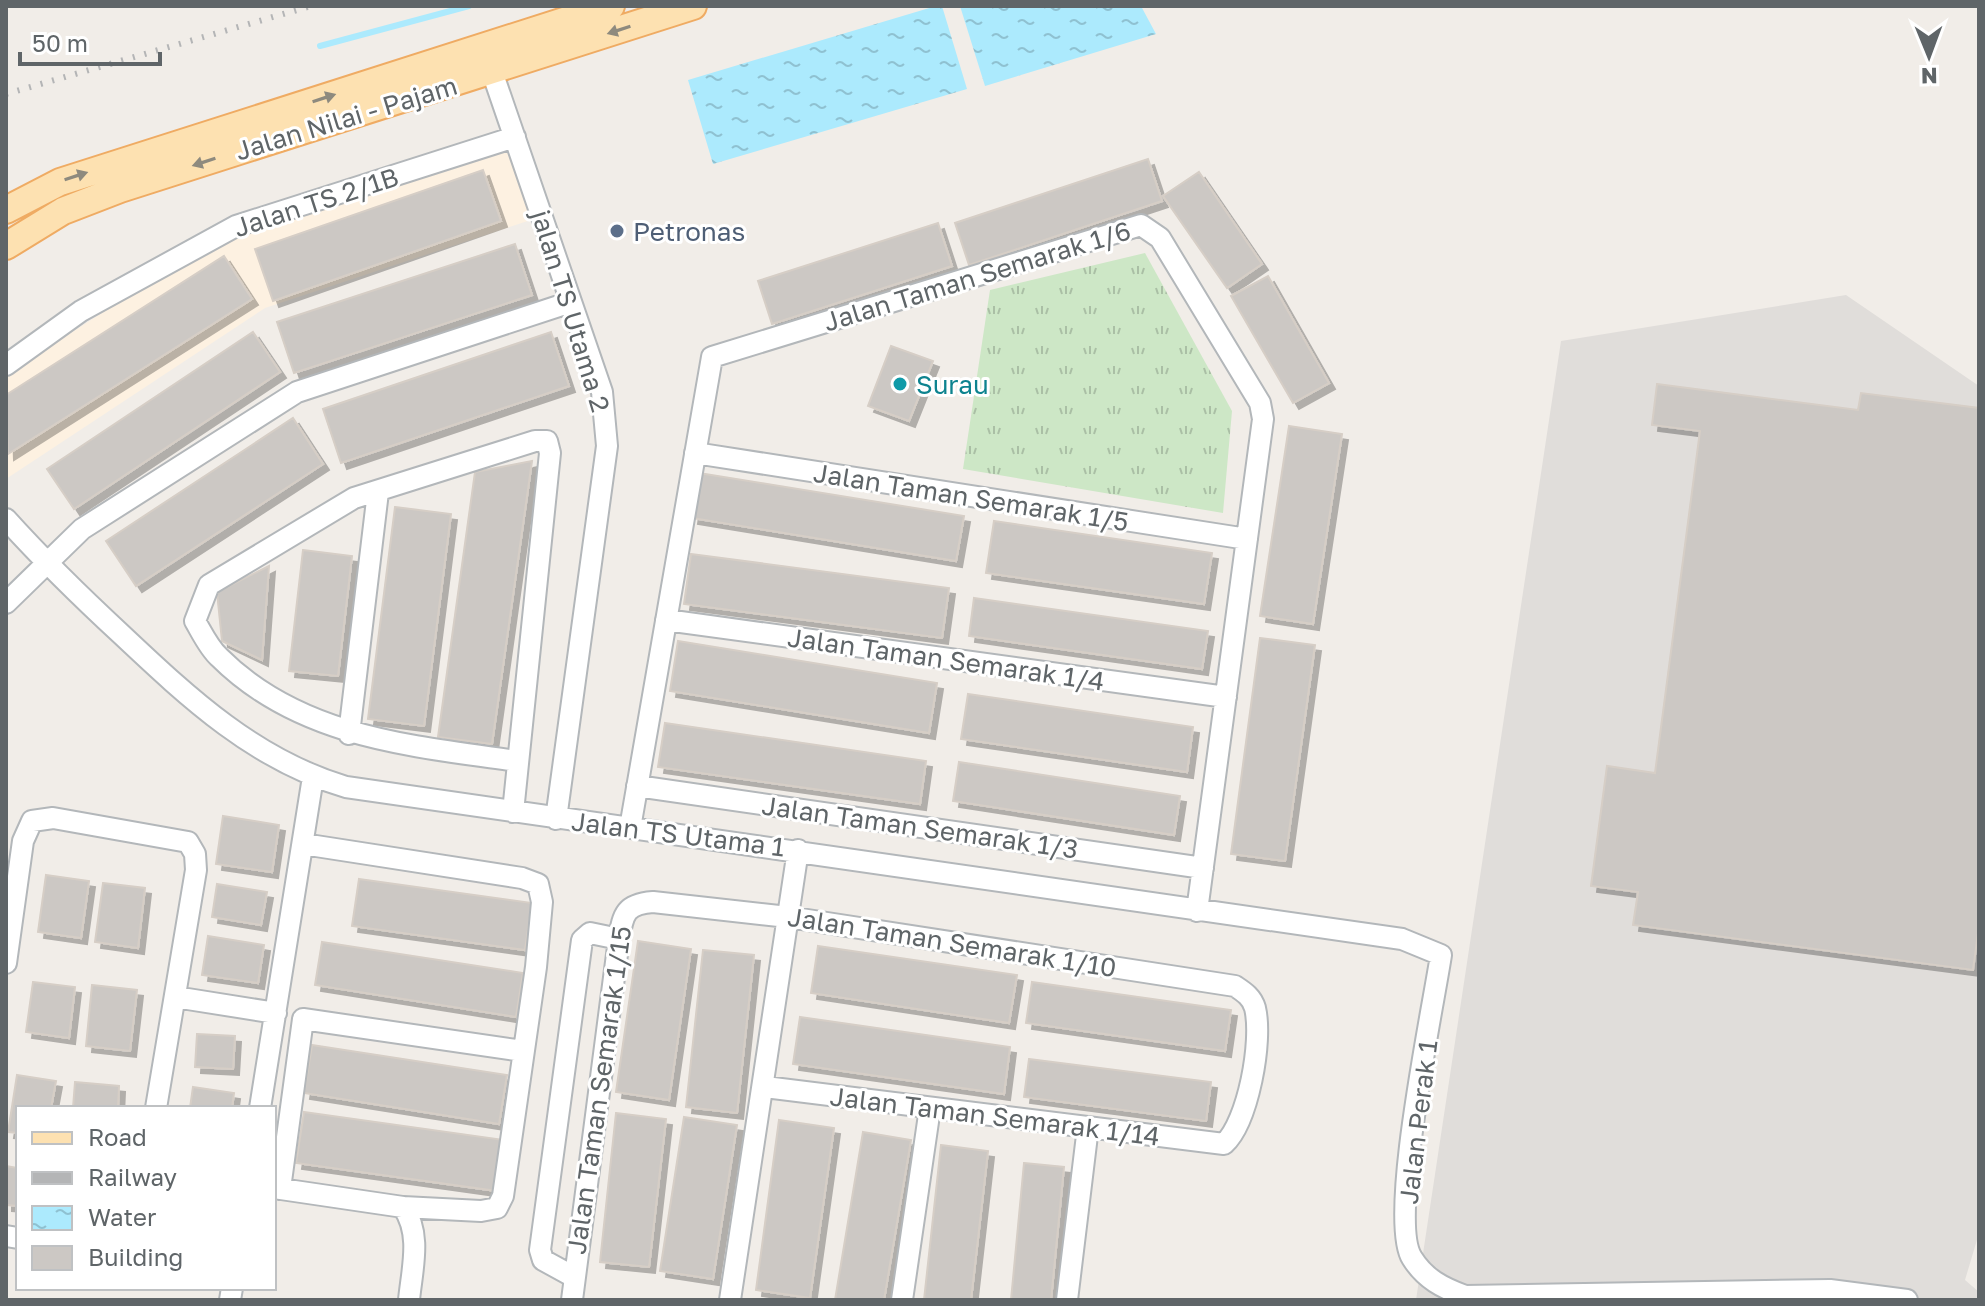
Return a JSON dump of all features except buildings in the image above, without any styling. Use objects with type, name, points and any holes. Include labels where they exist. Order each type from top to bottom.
[{"type":"main road","name":"Jalan Nilai - Pajam","points":[[6,246],[63,211],[488,60],[611,6]]},
{"type":"main road","name":"Jalan Nilai - Pajam","points":[[6,210],[60,182],[488,60],[693,6]]},
{"type":"street","name":"jalan TS Utama 2","points":[[488,60],[602,392],[607,446],[556,819]]},
{"type":"street","name":"Jalan TS 2/1B","points":[[6,365],[81,311],[236,226],[515,137]]},
{"type":"street","name":"Jalan Taman Semarak 1/6","points":[[630,828],[712,357],[1141,225],[1160,238],[1260,403],[1263,419],[1197,911]]},
{"type":"street","points":[[6,603],[82,529],[297,392],[571,302]]},
{"type":"street","points":[[513,812],[550,453],[547,441],[535,441],[354,498],[209,585],[195,621],[217,656],[270,696],[312,720],[349,734],[517,761]]},
{"type":"street","name":"Jalan Taman Semarak 1/5","points":[[695,453],[1247,539]]},
{"type":"street","points":[[349,734],[378,492]]},
{"type":"street","name":"Jalan TS Utama 1","points":[[6,519],[46,563],[208,714],[269,756],[313,777],[346,787],[556,819],[798,850],[1402,939],[1441,955]]},
{"type":"street","name":"Jalan Taman Semarak 1/4","points":[[666,620],[1226,697]]},
{"type":"street","points":[[260,1106],[313,777]]},
{"type":"street","name":"Jalan Taman Semarak 1/3","points":[[637,786],[1203,868]]},
{"type":"street","points":[[6,963],[23,841],[32,821],[53,818],[188,842],[195,854],[196,870],[156,1106]]},
{"type":"street","points":[[303,844],[522,878],[538,884],[542,902],[523,1051],[506,1182],[497,1208],[481,1211],[403,1207],[277,1188],[303,1019],[523,1051]]},
{"type":"street","points":[[730,1300],[765,1087],[798,850]]},
{"type":"street","name":"Jalan Taman Semarak 1/10","points":[[653,902],[788,917],[1235,986],[1249,995],[1255,1008],[1256,1038],[1245,1107],[1236,1133],[1224,1144]]},
{"type":"street","name":"Jalan Taman Semarak 1/15","points":[[572,1300],[623,913],[633,904],[653,902]]},
{"type":"street","points":[[574,1277],[543,1260],[540,1250],[582,940],[590,933],[619,939]]},
{"type":"street","name":"Jalan Perak 1","points":[[1441,955],[1403,1201],[1410,1256],[1436,1285],[1465,1296],[1830,1290],[1884,1294],[1907,1300]]},
{"type":"street","points":[[175,997],[276,1013]]},
{"type":"street","name":"Jalan Taman Semarak 1/14","points":[[765,1087],[1224,1144]]},
{"type":"street","points":[[902,1300],[930,1108]]},
{"type":"street","points":[[1067,1300],[1088,1127]]},
{"type":"street","points":[[403,1207],[411,1218],[415,1236],[409,1300]]},
{"type":"shaded area","points":[[517,136],[546,215],[265,308],[6,479],[6,375],[238,225]]},
{"type":"shaded area","points":[[1846,295],[1979,386],[1979,1233],[1965,1280],[1979,1292],[1979,1300],[1416,1300],[1561,341]]},
{"type":"green space","points":[[1145,253],[1232,411],[1223,513],[963,469],[990,290]]},
{"type":"water","points":[[942,6],[967,89],[713,164],[688,80]]},
{"type":"water","points":[[960,6],[1141,6],[1156,34],[985,86]]},
{"type":"waterway","points":[[320,46],[469,6]]},
{"type":"railway","points":[[6,94],[311,6]]},
{"type":"place","name":"Petronas","points":[[617,231]]},
{"type":"place","name":"Surau","points":[[900,384]]}]
